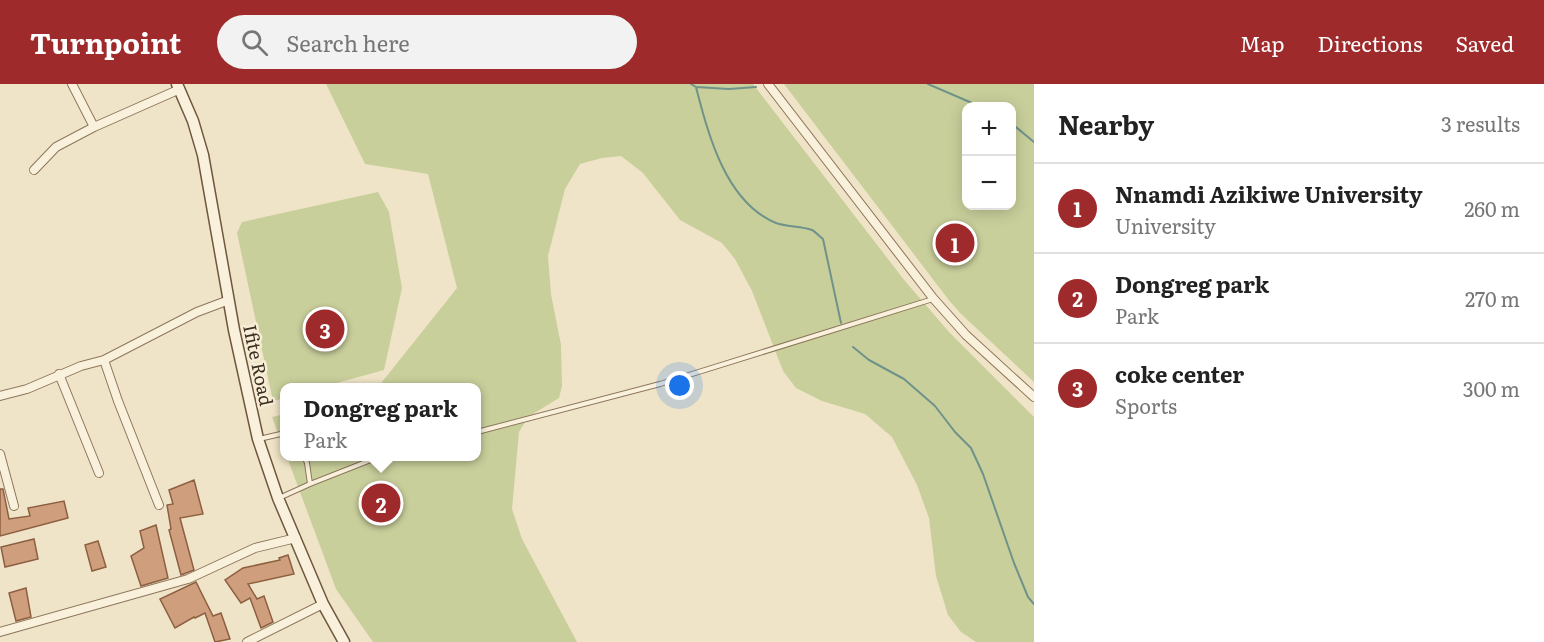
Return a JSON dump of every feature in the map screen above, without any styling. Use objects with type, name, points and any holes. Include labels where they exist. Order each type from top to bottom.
[{"type":"street","points":[[72,84],[94,127]]},
{"type":"street","points":[[768,84],[933,298],[966,335],[1034,397]]},
{"type":"street","points":[[34,170],[56,147],[178,86]]},
{"type":"street","name":"Ifite Road","points":[[178,86],[193,121],[203,155],[229,300],[258,439],[278,498],[323,604],[344,642]]},
{"type":"street","points":[[0,396],[27,389],[59,374],[104,360],[197,312],[229,300]]},
{"type":"street","points":[[104,360],[117,401],[159,505]]},
{"type":"street","points":[[59,374],[99,473]]},
{"type":"street","points":[[0,454],[14,506]]},
{"type":"street","points":[[0,632],[188,579],[255,548],[296,538]]},
{"type":"street","points":[[247,642],[323,604]]},
{"type":"lane","points":[[481,431],[660,384],[933,298]]},
{"type":"lane","points":[[258,439],[280,435]]},
{"type":"lane","points":[[306,461],[310,483]]},
{"type":"lane","points":[[278,498],[368,461]]},
{"type":"green space","points":[[326,84],[753,84],[905,281],[949,332],[1034,417],[1034,642],[976,642],[961,632],[948,615],[936,576],[929,518],[917,485],[892,437],[865,414],[822,401],[796,388],[783,371],[752,291],[735,259],[722,243],[680,220],[643,173],[621,156],[580,164],[565,189],[548,256],[551,294],[561,345],[562,386],[559,398],[528,417],[519,432],[512,509],[522,539],[577,642],[373,642],[336,589],[288,461],[481,461],[481,383],[381,383],[457,288],[428,174],[365,164]]},
{"type":"green space","points":[[784,84],[1034,84],[1034,382],[960,313]]},
{"type":"green space","points":[[378,192],[389,212],[402,288],[384,370],[337,383],[280,383],[280,399],[273,401],[237,233],[242,222]]},
{"type":"green space","points":[[280,415],[280,439],[272,417]]},
{"type":"building","points":[[194,480],[203,514],[180,518],[194,570],[181,575],[169,530],[171,529],[167,505],[173,504],[169,490]]},
{"type":"building","points":[[0,489],[3,489],[9,519],[30,516],[28,508],[64,501],[68,518],[0,536]]},
{"type":"building","points":[[156,525],[168,578],[141,586],[131,556],[144,548],[140,531]]},
{"type":"building","points":[[34,539],[38,559],[5,567],[1,547]]},
{"type":"building","points":[[98,541],[106,567],[92,571],[85,545]]},
{"type":"building","points":[[288,555],[294,574],[248,584],[257,599],[264,596],[273,622],[261,628],[250,598],[241,603],[225,580],[243,568],[280,560],[279,558]]},
{"type":"building","points":[[196,582],[213,616],[221,613],[230,639],[215,642],[205,613],[175,628],[160,599]]},
{"type":"building","points":[[26,588],[31,617],[16,621],[9,593]]},
{"type":"waterway","points":[[691,84],[696,87],[729,89],[756,87]]},
{"type":"waterway","points":[[928,84],[970,102]]},
{"type":"waterway","points":[[696,87],[706,125],[721,164],[731,183],[744,199],[758,213],[776,223],[812,230],[823,239],[841,323]]},
{"type":"waterway","points":[[1016,127],[1034,142]]},
{"type":"waterway","points":[[853,347],[869,360],[904,379],[935,406],[971,448],[983,474],[1014,563],[1028,597],[1034,604]]},
{"type":"place","name":"Nnamdi Azikiwe University","points":[[955,243]]},
{"type":"place","name":"coke center","points":[[325,329]]},
{"type":"place","name":"Dongreg park","points":[[381,503]]}]
